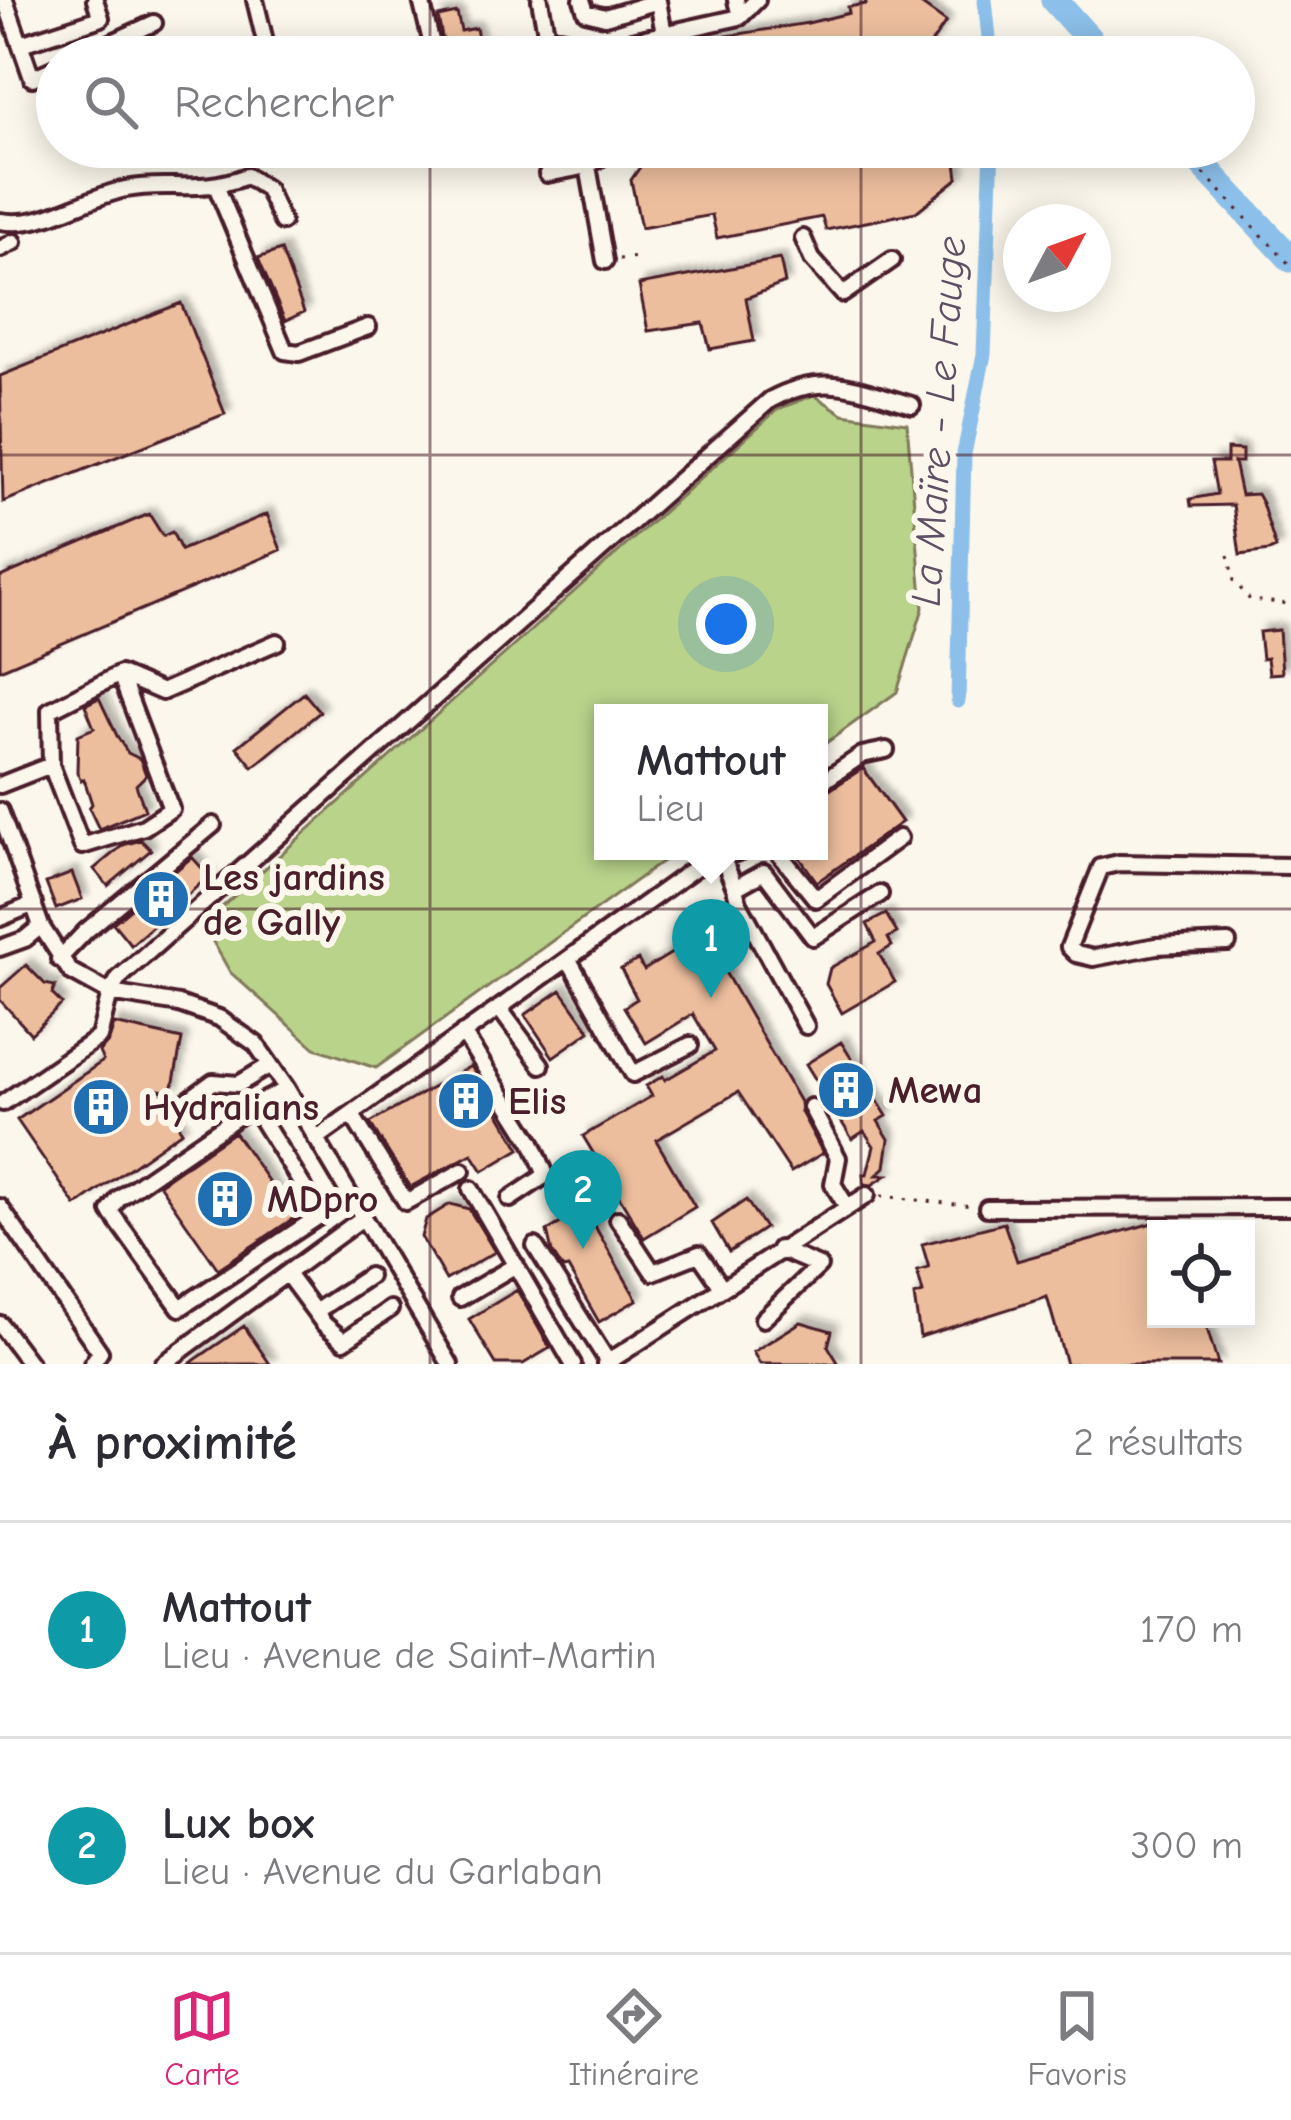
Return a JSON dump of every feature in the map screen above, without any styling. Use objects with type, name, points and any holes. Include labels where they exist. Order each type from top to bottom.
[{"type":"street","points":[[5,0],[32,78],[36,76]]},
{"type":"street","points":[[46,36],[101,18],[95,0]]},
{"type":"street","points":[[255,0],[264,36]]},
{"type":"street","points":[[421,0],[430,36]]},
{"type":"street","points":[[540,0],[547,36]]},
{"type":"street","points":[[582,0],[586,12],[605,17],[658,2],[664,34]]},
{"type":"street","points":[[736,0],[740,17]]},
{"type":"street","points":[[656,36],[740,17],[757,0]]},
{"type":"street","points":[[124,36],[154,22]]},
{"type":"street","points":[[21,44],[36,39]]},
{"type":"street","points":[[548,174],[578,168]]},
{"type":"street","points":[[588,168],[605,261]]},
{"type":"street","points":[[0,221],[20,225],[129,188],[217,188],[247,176],[267,189],[282,222]]},
{"type":"street","points":[[217,188],[285,351],[299,353],[368,327]]},
{"type":"street","points":[[803,238],[812,259],[843,294],[892,260]]},
{"type":"street","points":[[3,1102],[99,1037],[110,993],[119,978],[770,400],[794,387],[830,382],[912,405]]},
{"type":"street","points":[[120,674],[162,692],[277,642]]},
{"type":"street","points":[[120,674],[171,809],[145,827],[82,846],[51,765],[50,710],[120,674]]},
{"type":"street","points":[[828,778],[862,754],[886,749]]},
{"type":"street","points":[[0,785],[51,765]]},
{"type":"street","points":[[0,811],[41,926],[64,965],[110,993],[179,1004],[219,1018],[256,1045],[287,1089],[450,1364]]},
{"type":"street","points":[[64,965],[86,931],[213,825]]},
{"type":"street","points":[[784,860],[816,899],[899,838]]},
{"type":"street","points":[[316,1139],[695,868],[724,861],[739,902],[806,1026]]},
{"type":"street","points":[[1228,943],[1156,946],[1093,958],[1069,947],[1101,867],[1119,863],[1291,866]]},
{"type":"street","points":[[735,887],[764,872],[813,937],[880,893]]},
{"type":"street","points":[[0,918],[34,904]]},
{"type":"street","points":[[0,948],[41,926]]},
{"type":"street","points":[[568,960],[633,1074],[690,1045]]},
{"type":"street","points":[[499,1008],[542,1065]]},
{"type":"street","points":[[463,1033],[532,1142],[546,1175],[509,1199]]},
{"type":"street","points":[[183,1104],[213,1082],[239,1084],[270,1065]]},
{"type":"street","points":[[253,1106],[321,1215],[180,1308],[110,1211],[119,1198],[268,1095],[287,1089]]},
{"type":"street","points":[[811,1107],[838,1158],[832,1184],[847,1207]]},
{"type":"street","points":[[352,1114],[406,1202],[462,1172]]},
{"type":"street","points":[[471,1189],[573,1364]]},
{"type":"street","points":[[535,1246],[606,1363],[867,1195]]},
{"type":"street","points":[[0,1207],[100,1352],[92,1364]]},
{"type":"street","points":[[987,1208],[1291,1207]]},
{"type":"street","points":[[163,1364],[362,1219]]},
{"type":"street","points":[[618,1219],[653,1272],[699,1255],[722,1286]]},
{"type":"street","points":[[764,1318],[819,1267],[779,1249]]},
{"type":"street","points":[[460,1298],[515,1265]]},
{"type":"street","points":[[287,1274],[344,1341],[390,1309]]},
{"type":"street","points":[[315,1312],[369,1276]]},
{"type":"street","points":[[0,1324],[30,1364]]},
{"type":"path","points":[[1199,168],[1291,266]]},
{"type":"path","points":[[605,261],[639,257]]},
{"type":"path","points":[[1228,555],[1234,580],[1250,600],[1291,604]]},
{"type":"path","points":[[867,1195],[987,1208]]},
{"type":"green space","points":[[814,395],[843,414],[907,423],[923,608],[897,692],[828,742],[828,704],[594,704],[594,860],[665,860],[376,1068],[315,1048],[230,972],[203,924],[778,409]]},
{"type":"building","points":[[865,0],[915,0],[946,22],[936,36],[727,36],[808,23],[866,4]]},
{"type":"building","points":[[457,13],[461,31],[476,28],[477,36],[442,36],[438,17]]},
{"type":"building","points":[[639,168],[957,168],[958,178],[916,212],[826,230],[822,217],[717,238],[712,215],[641,228],[631,180]]},
{"type":"building","points":[[281,250],[304,312],[285,321],[258,258]]},
{"type":"building","points":[[780,259],[785,283],[746,298],[754,341],[710,349],[703,323],[648,331],[639,285]]},
{"type":"building","points":[[181,303],[225,414],[3,502],[0,376]]},
{"type":"building","points":[[1227,449],[1242,450],[1242,462],[1234,462],[1241,495],[1257,494],[1276,548],[1240,555],[1233,505],[1191,506],[1190,499],[1217,494],[1211,462],[1227,462]]},
{"type":"building","points":[[149,514],[163,536],[172,532],[181,550],[267,514],[281,550],[0,670],[0,577]]},
{"type":"building","points":[[1279,630],[1282,673],[1269,674],[1259,632]]},
{"type":"building","points":[[304,693],[320,712],[253,767],[237,747]]},
{"type":"building","points":[[99,698],[118,738],[128,753],[140,759],[146,775],[136,785],[145,810],[99,829],[84,779],[77,772],[78,735],[94,728],[85,705]]},
{"type":"building","points":[[863,768],[902,822],[817,882],[801,860],[828,860],[828,791]]},
{"type":"building","points":[[141,840],[151,850],[108,886],[94,869],[123,845]]},
{"type":"building","name":"Les jardins de Gally","points":[[192,857],[209,876],[131,945],[113,923]]},
{"type":"building","points":[[72,873],[82,899],[56,909],[46,883]]},
{"type":"building","points":[[886,914],[897,933],[888,938],[892,946],[879,954],[895,982],[842,1013],[826,984],[830,968],[876,942],[867,924]]},
{"type":"building","points":[[703,934],[800,1102],[823,1153],[791,1172],[738,1092],[656,1140],[695,1207],[644,1238],[583,1136],[652,1096],[646,1086],[715,1051],[693,1014],[646,1043],[624,1007],[637,999],[621,969],[638,960],[644,970]]},
{"type":"building","points":[[26,965],[45,984],[55,986],[52,994],[62,1004],[31,1034],[0,1000],[0,988]]},
{"type":"building","points":[[561,990],[590,1031],[553,1057],[525,1015]]},
{"type":"building","name":"Hydralians","points":[[114,1024],[182,1039],[172,1092],[153,1089],[182,1131],[76,1206],[17,1120],[103,1061],[99,1052],[109,1041]]},
{"type":"building","name":"Mewa","points":[[841,1042],[887,1116],[878,1121],[889,1139],[885,1167],[877,1175],[887,1175],[872,1185],[864,1184],[863,1174],[867,1174],[874,1146],[864,1131],[852,1139],[806,1064]]},
{"type":"building","points":[[471,1066],[520,1149],[483,1171],[472,1154],[410,1187],[370,1123]]},
{"type":"building","name":"MDpro","points":[[234,1132],[294,1218],[218,1269],[159,1184]]},
{"type":"building","points":[[746,1200],[765,1228],[729,1252],[712,1223]]},
{"type":"building","points":[[450,1204],[469,1209],[495,1252],[446,1280],[421,1237],[426,1219]]},
{"type":"building","points":[[585,1209],[637,1300],[599,1322],[568,1268],[563,1269],[552,1252],[547,1231]]},
{"type":"building","points":[[1004,1223],[1017,1261],[1147,1225],[1147,1328],[1207,1328],[1218,1364],[1066,1364],[1047,1297],[920,1337],[914,1296],[923,1293],[917,1271],[929,1268],[922,1244]]},
{"type":"building","points":[[517,1290],[550,1348],[523,1364],[496,1364],[469,1319]]},
{"type":"building","points":[[801,1322],[832,1331],[828,1346],[839,1364],[760,1364],[753,1352]]},
{"type":"building","points":[[244,1326],[270,1364],[189,1364]]},
{"type":"waterway","name":"La Maïre - Le Fauge","points":[[985,0],[989,36]]},
{"type":"waterway","points":[[1054,0],[1086,36]]},
{"type":"waterway","name":"La Maïre - Le Fauge","points":[[958,701],[964,454],[984,354],[991,168]]},
{"type":"waterway","points":[[1206,168],[1291,259]]},
{"type":"place","name":"Les jardins de Gally","points":[[161,899]]},
{"type":"place","name":"Mattout","points":[[711,998]]},
{"type":"place","name":"Mewa","points":[[846,1090]]},
{"type":"place","name":"Elis","points":[[466,1101]]},
{"type":"place","name":"Hydralians","points":[[101,1107]]},
{"type":"place","name":"MDpro","points":[[225,1199]]},
{"type":"place","name":"Lux box","points":[[583,1249]]}]
